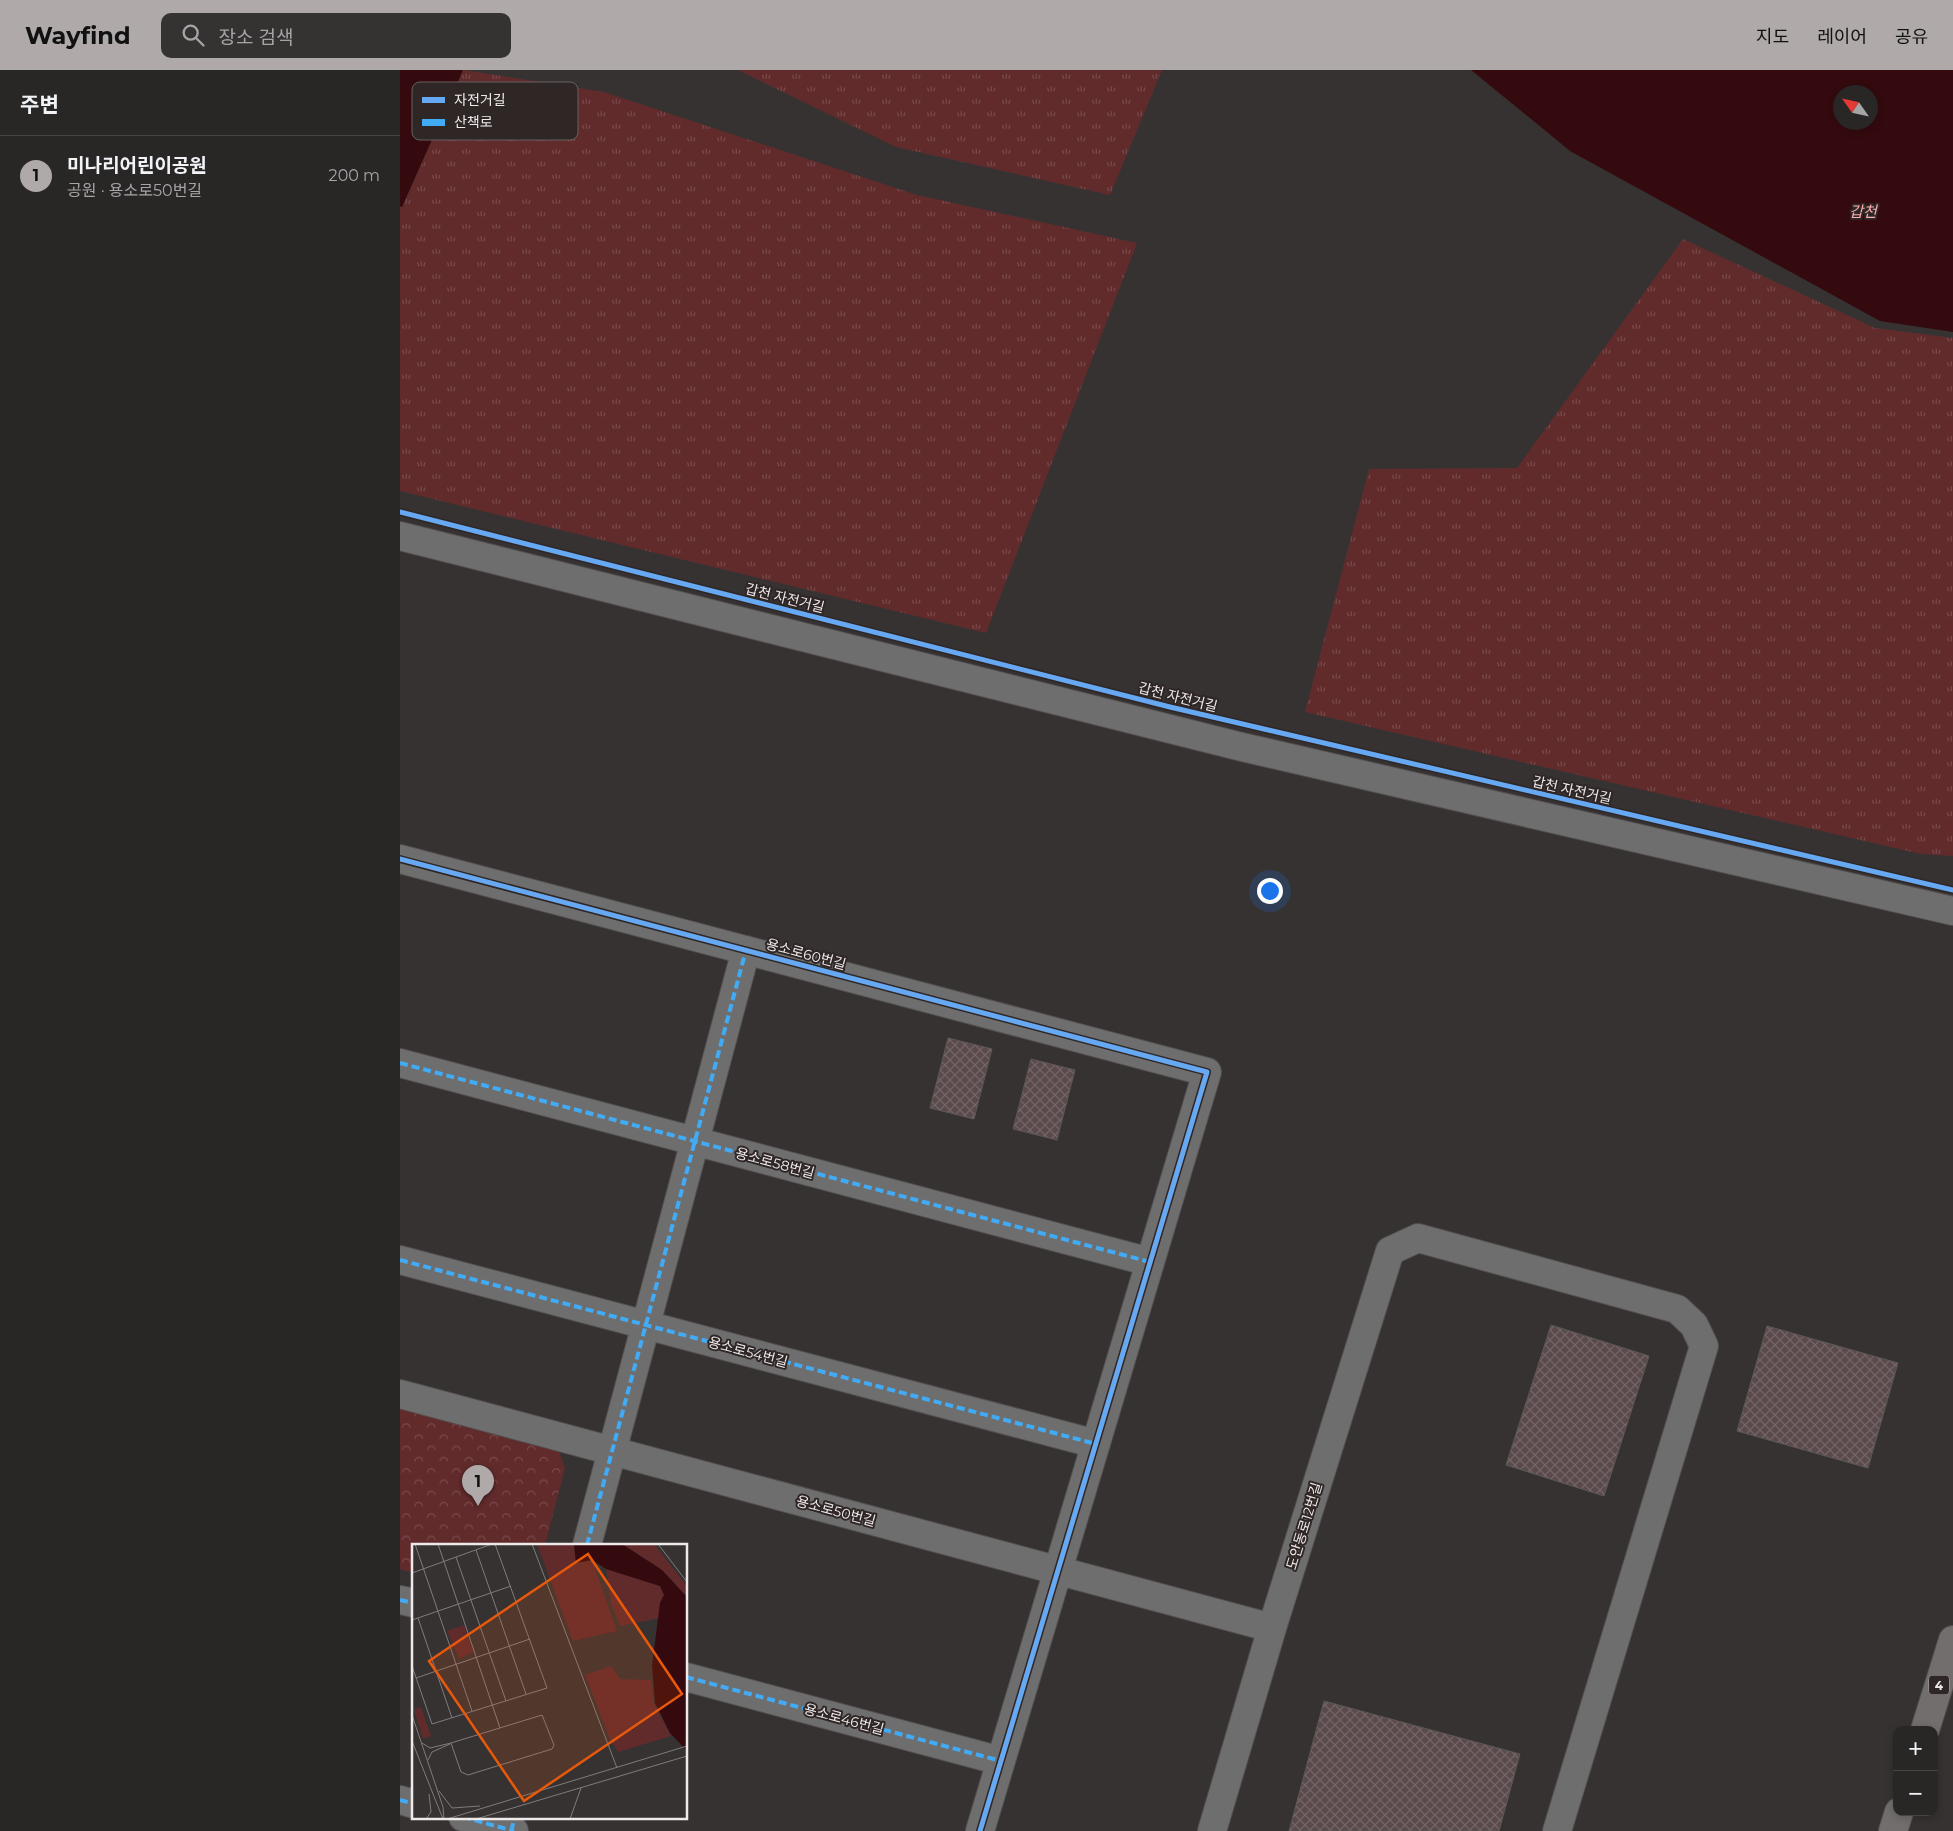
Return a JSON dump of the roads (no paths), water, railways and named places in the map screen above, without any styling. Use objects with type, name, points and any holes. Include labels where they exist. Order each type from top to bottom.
[{"type":"main road","name":"4","points":[[1926,1726],[1953,1640]]},
{"type":"main road","points":[[1893,1831],[1898,1816]]},
{"type":"street","points":[[400,536],[1242,748],[1953,911]]},
{"type":"street","name":"용소로60번길","points":[[400,858],[1207,1072],[1150,1262]]},
{"type":"street","points":[[587,1544],[746,950]]},
{"type":"street","name":"용소로58번길","points":[[400,1063],[1150,1262]]},
{"type":"street","name":"도안동로12번길","points":[[1212,1831],[1272,1628],[1390,1251],[1418,1238],[1676,1309],[1694,1325],[1704,1346],[1557,1831]]},
{"type":"street","name":"용소로54번길","points":[[400,1260],[1096,1444]]},
{"type":"street","points":[[980,1831],[1150,1262]]},
{"type":"street","name":"용소로50번길","points":[[400,1394],[1272,1628]]},
{"type":"street","name":"용소로46번길","points":[[688,1677],[1001,1761]]},
{"type":"street","points":[[468,1818],[513,1827]]},
{"type":"water","points":[[400,70],[463,70],[458,82],[412,82],[412,140],[432,140],[402,207],[400,206]]},
{"type":"water","name":"갑천","points":[[1471,70],[1953,70],[1953,332],[1880,321],[1570,151]]},
{"type":"place","name":"미나리어린이공원","points":[[478,1506]]}]
